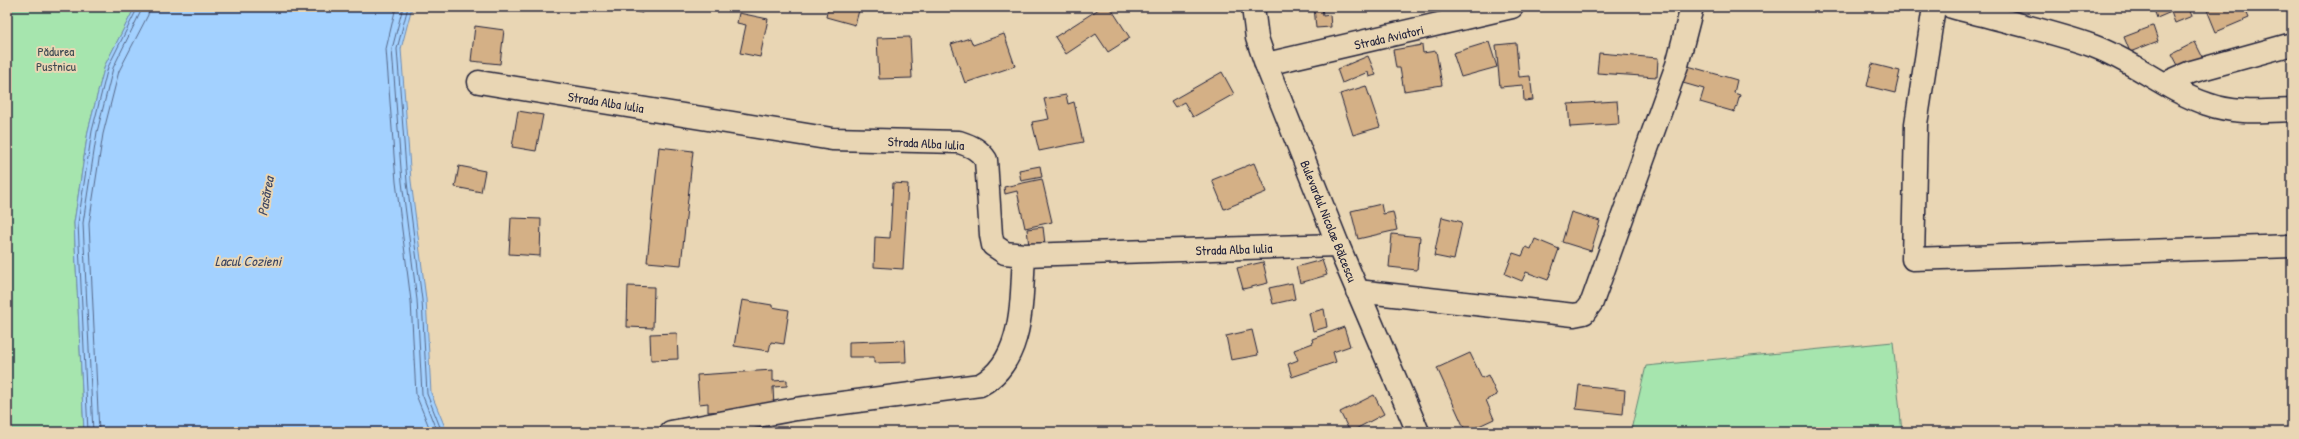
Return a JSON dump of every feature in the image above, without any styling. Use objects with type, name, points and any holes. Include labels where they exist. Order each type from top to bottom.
[{"type":"street","name":"Bulevardul Nicolae Bălcescu","points":[[1253,7],[1257,38],[1266,64],[1338,245],[1418,432]]},
{"type":"street","name":"Strada Aviatori","points":[[1266,64],[1512,7]]},
{"type":"street","points":[[1357,291],[1574,315],[1584,313],[1592,302],[1677,64],[1692,7]]},
{"type":"street","points":[[1934,7],[1916,124],[1913,259],[2292,246]]},
{"type":"street","points":[[1952,7],[2093,46],[2128,60],[2190,98],[2208,105],[2251,111],[2292,110]]},
{"type":"street","points":[[2166,83],[2191,72],[2292,44]]},
{"type":"street","name":"Strada Alba Iulia","points":[[479,82],[832,139],[959,142],[980,151],[986,160],[993,245],[1005,253],[1024,255],[1338,245]]},
{"type":"street","points":[[671,432],[796,410],[980,384],[991,379],[1002,368],[1012,348],[1019,323],[1024,255]]},
{"type":"green space","name":"Pădurea Pustnicu","points":[[7,7],[135,7],[105,65],[88,131],[74,223],[84,432],[7,432]]},
{"type":"green space","points":[[1893,342],[1902,432],[1624,432],[1631,430],[1646,366]]},
{"type":"water","name":"Lacul Cozieni","points":[[135,7],[412,7],[401,49],[411,181],[426,299],[431,393],[447,432],[84,432],[74,223],[88,131],[105,65]]},
{"type":"building","points":[[617,7],[643,7],[642,13]]},
{"type":"building","points":[[828,7],[860,7],[855,25],[826,17]]},
{"type":"building","points":[[1102,7],[1110,7],[1130,38],[1108,52],[1096,34],[1066,54],[1055,37]]},
{"type":"building","points":[[1314,7],[1322,7],[1323,16],[1330,15],[1331,27],[1316,28]]},
{"type":"building","points":[[2153,7],[2188,7],[2192,16],[2175,23],[2171,12],[2157,18]]},
{"type":"building","points":[[2213,7],[2244,7],[2249,18],[2216,32],[2207,10]]},
{"type":"building","points":[[739,13],[768,19],[760,57],[740,53],[746,25],[737,23]]},
{"type":"building","points":[[475,26],[504,30],[500,64],[471,61]]},
{"type":"building","points":[[2153,26],[2158,41],[2130,52],[2124,37]]},
{"type":"building","points":[[1004,34],[1015,66],[965,83],[951,44],[970,38],[973,45]]},
{"type":"building","points":[[910,37],[912,78],[879,79],[877,38]]},
{"type":"building","points":[[1489,42],[1497,67],[1461,77],[1453,53]]},
{"type":"building","points":[[2195,42],[2204,60],[2181,71],[2172,54]]},
{"type":"building","points":[[1516,43],[1519,77],[1530,76],[1533,100],[1524,101],[1523,85],[1500,87],[1496,45]]},
{"type":"building","points":[[1422,45],[1423,53],[1436,51],[1442,85],[1404,91],[1400,68],[1396,68],[1393,50]]},
{"type":"building","points":[[1599,53],[1658,58],[1657,77],[1597,73]]},
{"type":"building","points":[[1368,56],[1376,75],[1369,77],[1368,72],[1342,83],[1337,69]]},
{"type":"building","points":[[1872,64],[1900,71],[1895,93],[1867,86]]},
{"type":"building","points":[[1688,66],[1737,80],[1734,93],[1740,95],[1735,112],[1700,102],[1704,89],[1683,83]]},
{"type":"building","points":[[1222,72],[1234,94],[1193,117],[1184,102],[1175,107],[1171,101]]},
{"type":"building","points":[[1366,86],[1380,127],[1353,135],[1340,94]]},
{"type":"building","points":[[1066,95],[1068,104],[1074,102],[1083,142],[1039,151],[1032,122],[1049,119],[1044,99]]},
{"type":"building","points":[[1617,101],[1619,124],[1570,127],[1568,104]]},
{"type":"building","points":[[518,111],[543,115],[536,151],[512,147]]},
{"type":"building","points":[[659,147],[693,151],[681,265],[647,262]]},
{"type":"building","points":[[1254,163],[1266,192],[1224,209],[1212,180]]},
{"type":"building","points":[[459,166],[485,171],[481,192],[455,187]]},
{"type":"building","points":[[1040,166],[1042,177],[1021,181],[1019,170]]},
{"type":"building","points":[[1042,179],[1052,222],[1025,228],[1017,191],[1005,194],[1004,187]]},
{"type":"building","points":[[893,183],[908,184],[903,269],[874,267],[875,237],[890,238]]},
{"type":"building","points":[[1381,204],[1383,214],[1393,212],[1397,230],[1358,239],[1351,211]]},
{"type":"building","points":[[1571,212],[1600,221],[1591,251],[1562,242]]},
{"type":"building","points":[[1442,217],[1462,222],[1454,260],[1434,256]]},
{"type":"building","points":[[511,218],[541,219],[540,256],[509,254]]},
{"type":"building","points":[[1043,227],[1045,244],[1029,246],[1027,229]]},
{"type":"building","points":[[1392,234],[1420,237],[1417,270],[1389,267]]},
{"type":"building","points":[[1535,239],[1559,249],[1548,280],[1526,272],[1522,281],[1505,274],[1513,253],[1522,256],[1526,247],[1531,249]]},
{"type":"building","points":[[1322,260],[1327,275],[1300,283],[1296,267]]},
{"type":"building","points":[[1263,262],[1268,283],[1243,289],[1237,268]]},
{"type":"building","points":[[1292,283],[1295,299],[1273,304],[1269,288]]},
{"type":"building","points":[[628,286],[654,287],[653,328],[627,327]]},
{"type":"building","points":[[742,300],[772,305],[772,307],[789,310],[784,344],[771,342],[769,351],[734,346]]},
{"type":"building","points":[[1324,309],[1327,327],[1313,331],[1309,313]]},
{"type":"building","points":[[1344,327],[1350,346],[1333,352],[1336,362],[1292,377],[1288,364],[1298,360],[1294,350],[1313,343],[1312,339]]},
{"type":"building","points":[[1252,330],[1258,355],[1231,360],[1226,336]]},
{"type":"building","points":[[677,333],[678,359],[651,360],[650,334]]},
{"type":"building","points":[[905,340],[906,362],[874,363],[874,357],[849,357],[849,342]]},
{"type":"building","points":[[1470,353],[1482,378],[1488,375],[1497,395],[1486,400],[1494,419],[1466,432],[1437,368]]},
{"type":"building","points":[[773,370],[773,381],[787,380],[787,386],[773,387],[774,408],[708,412],[708,403],[699,404],[697,375]]},
{"type":"building","points":[[1579,385],[1625,390],[1623,414],[1576,409]]},
{"type":"building","points":[[1374,395],[1384,414],[1350,432],[1340,412]]},
{"type":"building","points":[[1978,430],[1978,432],[1949,432]]},
{"type":"water label","name":"Pasărea","points":[[265,196]]}]
